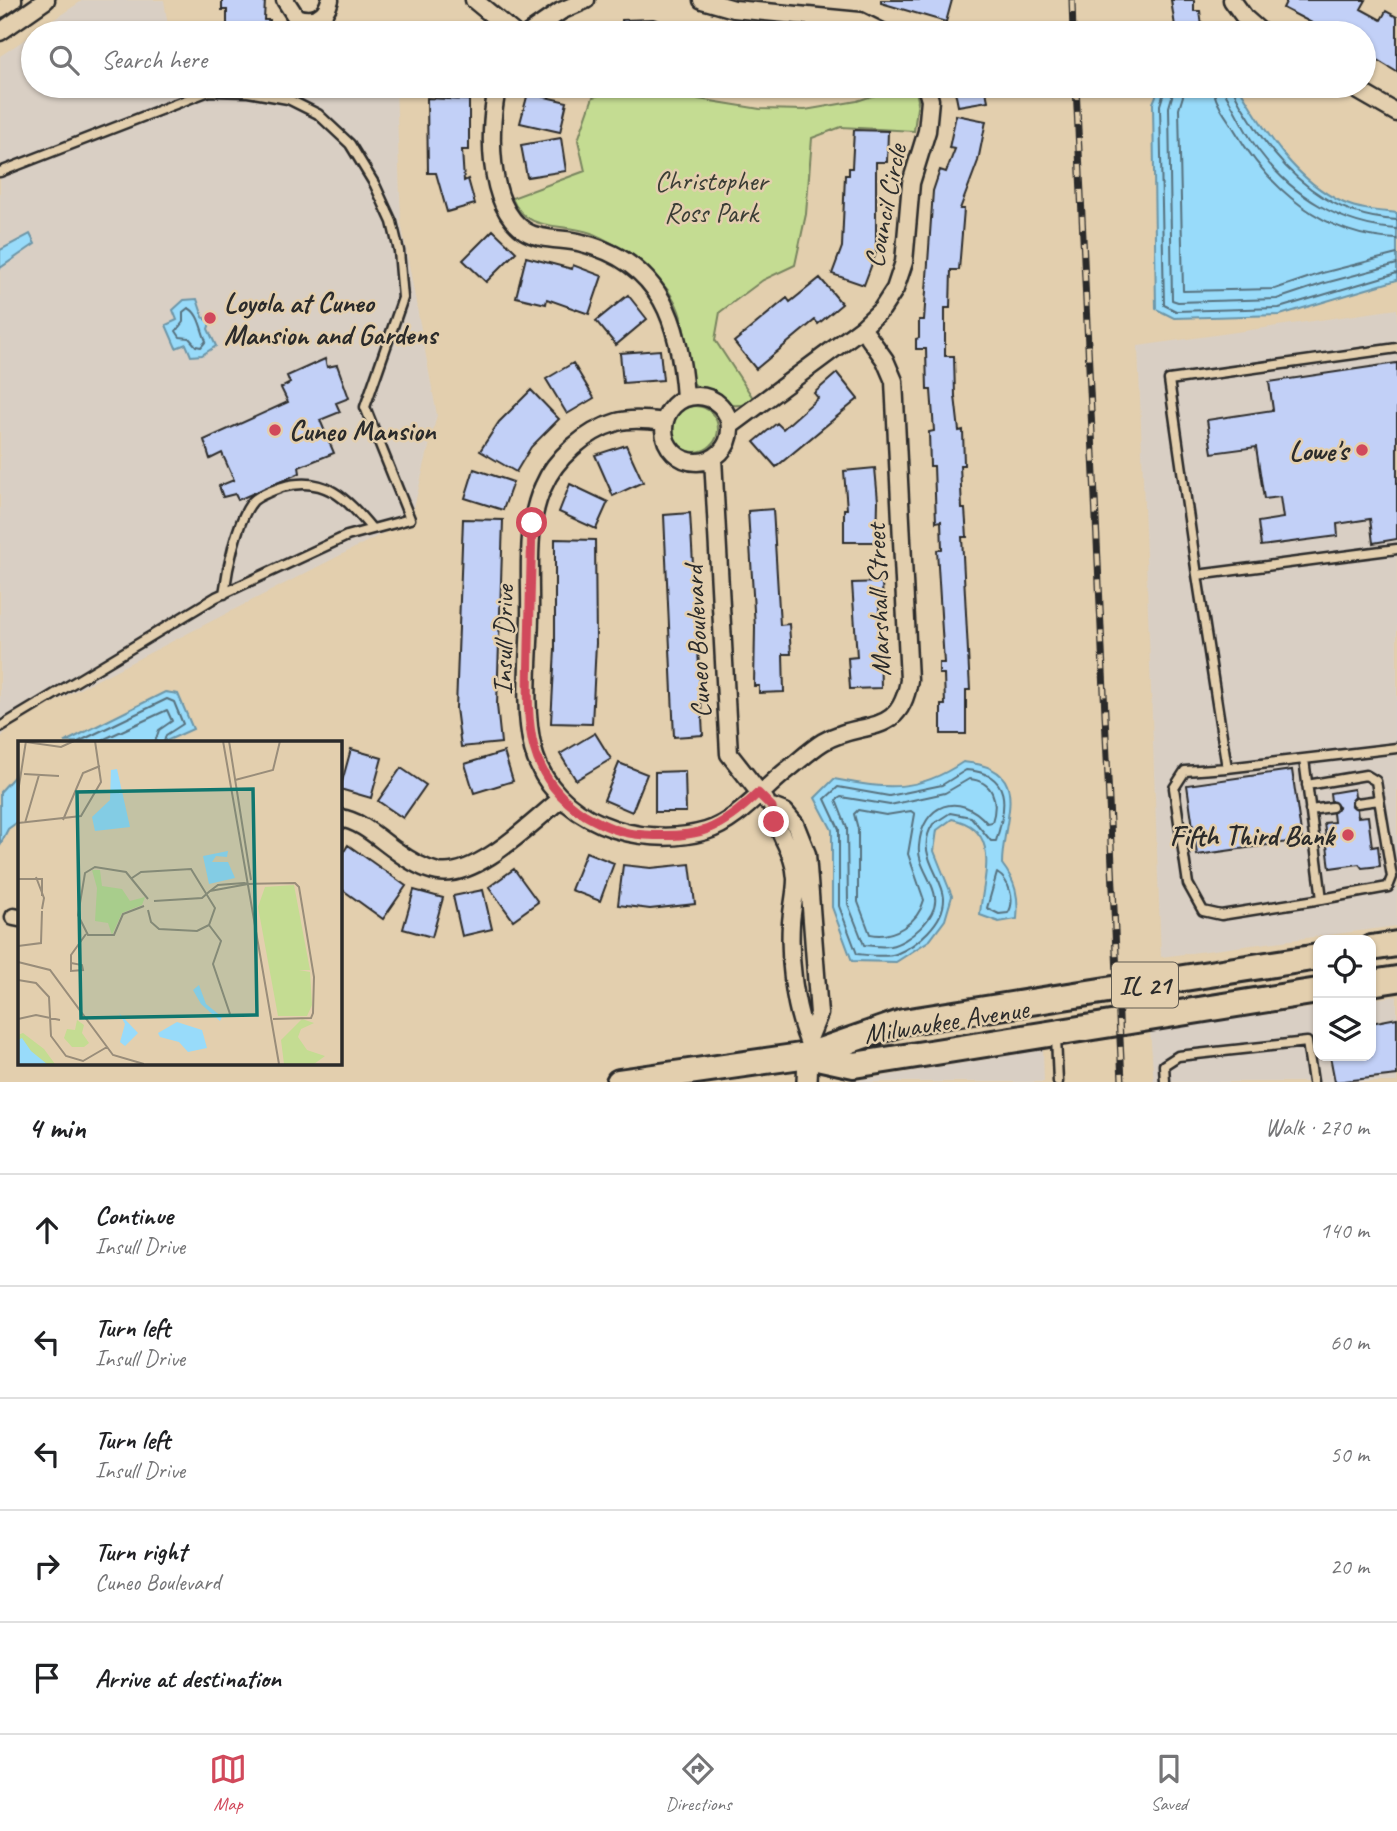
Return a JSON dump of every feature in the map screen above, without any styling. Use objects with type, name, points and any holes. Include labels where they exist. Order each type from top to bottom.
[{"type":"main road","points":[[1376,947],[1397,944]]},
{"type":"main road","name":"Milwaukee Avenue","points":[[808,1048],[903,1022],[1313,958]]},
{"type":"main road","points":[[1376,982],[1397,979]]},
{"type":"main road","name":"Milwaukee Avenue","points":[[808,1048],[854,1065],[1313,992]]},
{"type":"main road","name":"IL 21","points":[[619,1082],[808,1048]]},
{"type":"street","points":[[0,9],[13,0]]},
{"type":"street","points":[[0,32],[47,0]]},
{"type":"street","points":[[285,0],[296,18],[311,20],[324,13],[330,0]]},
{"type":"street","points":[[474,0],[499,21]]},
{"type":"street","points":[[546,21],[586,0]]},
{"type":"street","points":[[702,0],[734,9],[860,21]]},
{"type":"street","points":[[1232,0],[1248,21]]},
{"type":"street","points":[[496,98],[492,121],[492,152],[497,184],[508,210],[525,231],[601,248],[637,270],[667,306],[678,335],[685,397]]},
{"type":"street","name":"Council Circle","points":[[730,426],[862,328],[882,309],[895,289],[904,262],[911,183],[927,131],[929,98]]},
{"type":"street","points":[[1371,98],[1397,113]]},
{"type":"street","name":"Marshall Street","points":[[758,793],[824,741],[883,724],[894,717],[907,693],[909,680],[894,381],[885,360],[862,328]]},
{"type":"street","points":[[695,395],[715,400],[723,407],[730,426],[726,444],[713,458],[695,462],[677,456],[665,441],[664,422],[671,407],[685,397],[695,395]]},
{"type":"street","name":"Insull Drive","points":[[664,422],[617,422],[588,436],[566,453],[543,486],[532,523],[528,719],[534,752],[547,780],[561,799],[604,826],[631,834],[669,836],[706,831],[727,821],[758,793]]},
{"type":"street","name":"Cuneo Boulevard","points":[[713,458],[729,754],[758,793],[772,807],[785,812],[795,824],[807,854],[819,1014],[808,1048]]},
{"type":"street","points":[[341,818],[361,825],[401,854],[440,872],[463,870],[481,862],[561,799]]},
{"type":"street","name":"Cuneo Boulevard","points":[[772,807],[774,822],[793,857],[791,926],[798,1016],[808,1048]]},
{"type":"street","points":[[793,899],[811,898]]},
{"type":"street","points":[[807,1082],[808,1048]]},
{"type":"lane","points":[[0,172],[190,98]]},
{"type":"lane","points":[[0,727],[26,709],[224,594],[347,536],[410,519],[365,407],[404,298],[399,251],[391,222],[375,185],[350,144],[318,114],[282,98]]},
{"type":"lane","points":[[1227,768],[1169,380],[1397,348]]},
{"type":"lane","points":[[224,594],[237,535],[253,501],[275,489],[303,481],[323,486],[352,506],[372,529]]},
{"type":"lane","points":[[1197,575],[1397,549]]},
{"type":"lane","points":[[1307,785],[1366,775],[1377,782],[1392,877],[1388,887],[1221,915],[1203,911],[1188,884],[1174,788],[1185,771],[1397,748]]},
{"type":"lane","points":[[1304,759],[1322,899]]},
{"type":"lane","points":[[1357,803],[1380,800]]},
{"type":"lane","points":[[1310,810],[1332,807]]},
{"type":"lane","points":[[1056,1034],[1058,1082]]},
{"type":"lane","points":[[1165,1082],[1164,1065],[1178,1056],[1307,1042],[1314,1082]]},
{"type":"shaded area","points":[[83,0],[164,0],[167,21],[52,21]]},
{"type":"shaded area","name":"Loyola at Cuneo Mansion and Gardens","points":[[21,42],[21,98],[396,98],[401,222],[437,415],[411,519],[11,724],[0,739],[0,56]]},
{"type":"shaded area","points":[[1397,309],[1397,926],[1161,957],[1138,346]]},
{"type":"shaded area","points":[[1397,996],[1397,1082],[1154,1082],[1150,1031],[1313,1008],[1313,1061],[1376,1061],[1376,998]]},
{"type":"shaded area","points":[[1043,1050],[1044,1082],[846,1082]]},
{"type":"green space","name":"Christopher Ross Park","points":[[593,98],[692,98],[760,109],[805,110],[866,98],[918,98],[914,131],[841,127],[812,138],[806,214],[795,265],[763,280],[720,312],[715,340],[755,401],[746,404],[729,405],[714,400],[693,383],[679,310],[659,279],[649,270],[626,252],[591,233],[547,225],[526,217],[512,198],[585,171],[578,140]]},
{"type":"green space","points":[[695,406],[712,412],[718,429],[712,446],[695,452],[678,446],[672,429],[678,412]]},
{"type":"water","points":[[1155,98],[1245,98],[1271,139],[1296,169],[1311,182],[1344,203],[1397,213],[1397,280],[1280,315],[1174,318],[1156,309]]},
{"type":"water","points":[[30,234],[35,244],[0,268],[0,250]]},
{"type":"water","points":[[197,299],[203,317],[210,323],[208,329],[216,346],[202,355],[191,356],[186,344],[176,348],[166,325],[177,320],[173,310],[184,300]]},
{"type":"water","points":[[165,692],[178,694],[193,729],[166,741],[67,741]]},
{"type":"water","points":[[963,762],[985,766],[999,774],[1007,785],[1010,798],[1002,864],[1016,890],[1017,919],[999,922],[980,915],[986,872],[984,845],[979,834],[968,825],[952,819],[937,830],[934,851],[952,896],[945,920],[930,940],[896,962],[852,961],[832,907],[832,830],[815,798],[834,779],[870,785],[901,786],[931,779]]},
{"type":"water","points":[[18,772],[18,822],[8,829],[0,845],[0,792]]},
{"type":"building","points":[[222,0],[265,0],[264,20],[270,21],[227,21],[227,10],[222,10]]},
{"type":"building","points":[[881,0],[952,0],[946,21],[881,3]]},
{"type":"building","points":[[1171,0],[1194,0],[1194,11],[1200,11],[1201,21],[1174,21]]},
{"type":"building","points":[[1287,0],[1366,0],[1361,9],[1381,20],[1386,11],[1397,17],[1397,72],[1376,59],[1376,21],[1308,21],[1283,8]]},
{"type":"building","points":[[653,19],[660,21],[622,21]]},
{"type":"building","points":[[427,98],[469,100],[469,150],[462,150],[464,181],[468,179],[475,204],[447,212],[436,173],[428,173]]},
{"type":"building","points":[[527,98],[550,98],[567,102],[560,132],[520,123]]},
{"type":"building","points":[[956,98],[987,98],[988,101],[958,106]]},
{"type":"building","points":[[956,115],[986,121],[978,161],[960,209],[964,209],[959,270],[951,270],[950,308],[945,308],[945,356],[954,356],[959,431],[963,430],[964,465],[960,465],[962,509],[965,509],[967,537],[962,537],[970,690],[966,690],[966,734],[941,734],[941,705],[945,705],[944,674],[939,674],[939,663],[944,663],[937,550],[942,549],[941,521],[936,522],[934,466],[930,466],[929,432],[934,431],[931,390],[927,390],[926,349],[916,349],[916,339],[919,338],[919,320],[924,320],[933,191],[940,170],[946,172],[955,149],[949,148]]},
{"type":"building","points":[[854,130],[888,131],[887,162],[876,162],[876,253],[864,285],[832,274],[842,247],[845,175],[849,175],[849,168],[852,168]]},
{"type":"building","points":[[561,138],[566,171],[527,177],[521,145]]},
{"type":"building","points":[[493,230],[516,252],[486,282],[463,260]]},
{"type":"building","points":[[526,257],[572,269],[573,265],[602,276],[589,314],[547,299],[546,304],[516,297]]},
{"type":"building","points":[[820,278],[842,304],[818,324],[815,320],[756,369],[734,342],[787,298],[790,302]]},
{"type":"building","points":[[628,295],[647,319],[616,345],[596,321]]},
{"type":"building","points":[[660,350],[663,380],[623,383],[620,353]]},
{"type":"building","name":"Cuneo Mansion","points":[[325,359],[327,367],[337,365],[349,398],[336,403],[340,412],[320,420],[334,453],[299,467],[300,473],[238,500],[235,494],[223,497],[219,486],[234,480],[222,453],[210,459],[204,440],[288,402],[281,388],[290,383],[287,376]]},
{"type":"building","points":[[573,363],[594,398],[567,414],[546,379]]},
{"type":"building","name":"Lowe's","points":[[1397,363],[1397,539],[1373,543],[1370,519],[1337,524],[1338,536],[1261,546],[1258,522],[1283,518],[1280,497],[1264,499],[1256,447],[1212,453],[1207,420],[1273,410],[1269,382]]},
{"type":"building","points":[[837,373],[858,399],[776,467],[754,442],[777,423],[783,429],[818,398],[814,393]]},
{"type":"building","points":[[531,390],[559,419],[531,447],[516,472],[480,451],[499,422]]},
{"type":"building","points":[[626,445],[643,482],[613,496],[595,455]]},
{"type":"building","points":[[875,468],[878,501],[877,542],[844,542],[844,509],[847,509],[844,471]]},
{"type":"building","points":[[474,469],[513,482],[503,510],[465,498]]},
{"type":"building","points":[[570,484],[608,502],[596,529],[559,512]]},
{"type":"building","points":[[773,509],[780,625],[789,624],[791,654],[783,654],[784,692],[759,693],[759,686],[754,686],[755,627],[748,511]]},
{"type":"building","points":[[690,513],[703,735],[674,737],[664,515]]},
{"type":"building","points":[[463,519],[503,520],[497,705],[501,743],[461,747],[456,708]]},
{"type":"building","points":[[555,539],[595,540],[596,643],[592,724],[551,723],[555,649]]},
{"type":"building","points":[[882,582],[883,605],[879,605],[881,688],[850,689],[848,658],[857,657],[852,583]]},
{"type":"building","points":[[595,733],[611,759],[576,780],[560,754]]},
{"type":"building","points":[[351,749],[382,758],[371,798],[341,789]]},
{"type":"building","points":[[504,752],[513,781],[474,793],[465,764]]},
{"type":"building","points":[[619,763],[647,774],[632,812],[604,800]]},
{"type":"building","points":[[401,768],[426,785],[403,818],[378,801]]},
{"type":"building","points":[[1292,770],[1302,840],[1197,855],[1187,785]]},
{"type":"building","points":[[685,771],[686,812],[655,812],[655,772]]},
{"type":"building","name":"Fifth Third Bank","points":[[1354,789],[1355,797],[1351,805],[1357,809],[1358,817],[1368,816],[1372,847],[1378,846],[1380,866],[1362,868],[1359,864],[1330,868],[1324,823],[1334,822],[1333,813],[1339,807],[1331,801],[1330,793]]},
{"type":"building","points":[[348,845],[406,886],[383,919],[341,889],[341,856]]},
{"type":"building","points":[[586,852],[614,863],[600,901],[571,890]]},
{"type":"building","points":[[690,864],[695,904],[650,909],[618,905],[623,865],[651,868]]},
{"type":"building","points":[[514,869],[538,902],[513,920],[489,887]]},
{"type":"building","points":[[414,890],[443,898],[432,937],[403,929]]},
{"type":"building","points":[[483,890],[492,929],[462,936],[453,896]]},
{"type":"building","points":[[1397,1018],[1397,1075],[1335,1082],[1331,1061],[1376,1061],[1376,1022]]},
{"type":"railway","points":[[1072,0],[1073,21]]},
{"type":"railway","points":[[1077,98],[1122,1082]]},
{"type":"place","name":"Loyola at Cuneo Mansion and Gardens","points":[[210,318]]},
{"type":"place","name":"Cuneo Mansion","points":[[275,430]]},
{"type":"place","name":"Lowe's","points":[[1362,450]]},
{"type":"place","name":"Fifth Third Bank","points":[[1348,835]]},
{"type":"route","points":[[532,523],[528,719],[534,752],[547,780],[561,799],[604,826],[631,834],[669,836],[706,831],[727,821],[758,793],[772,807],[774,822]]}]
